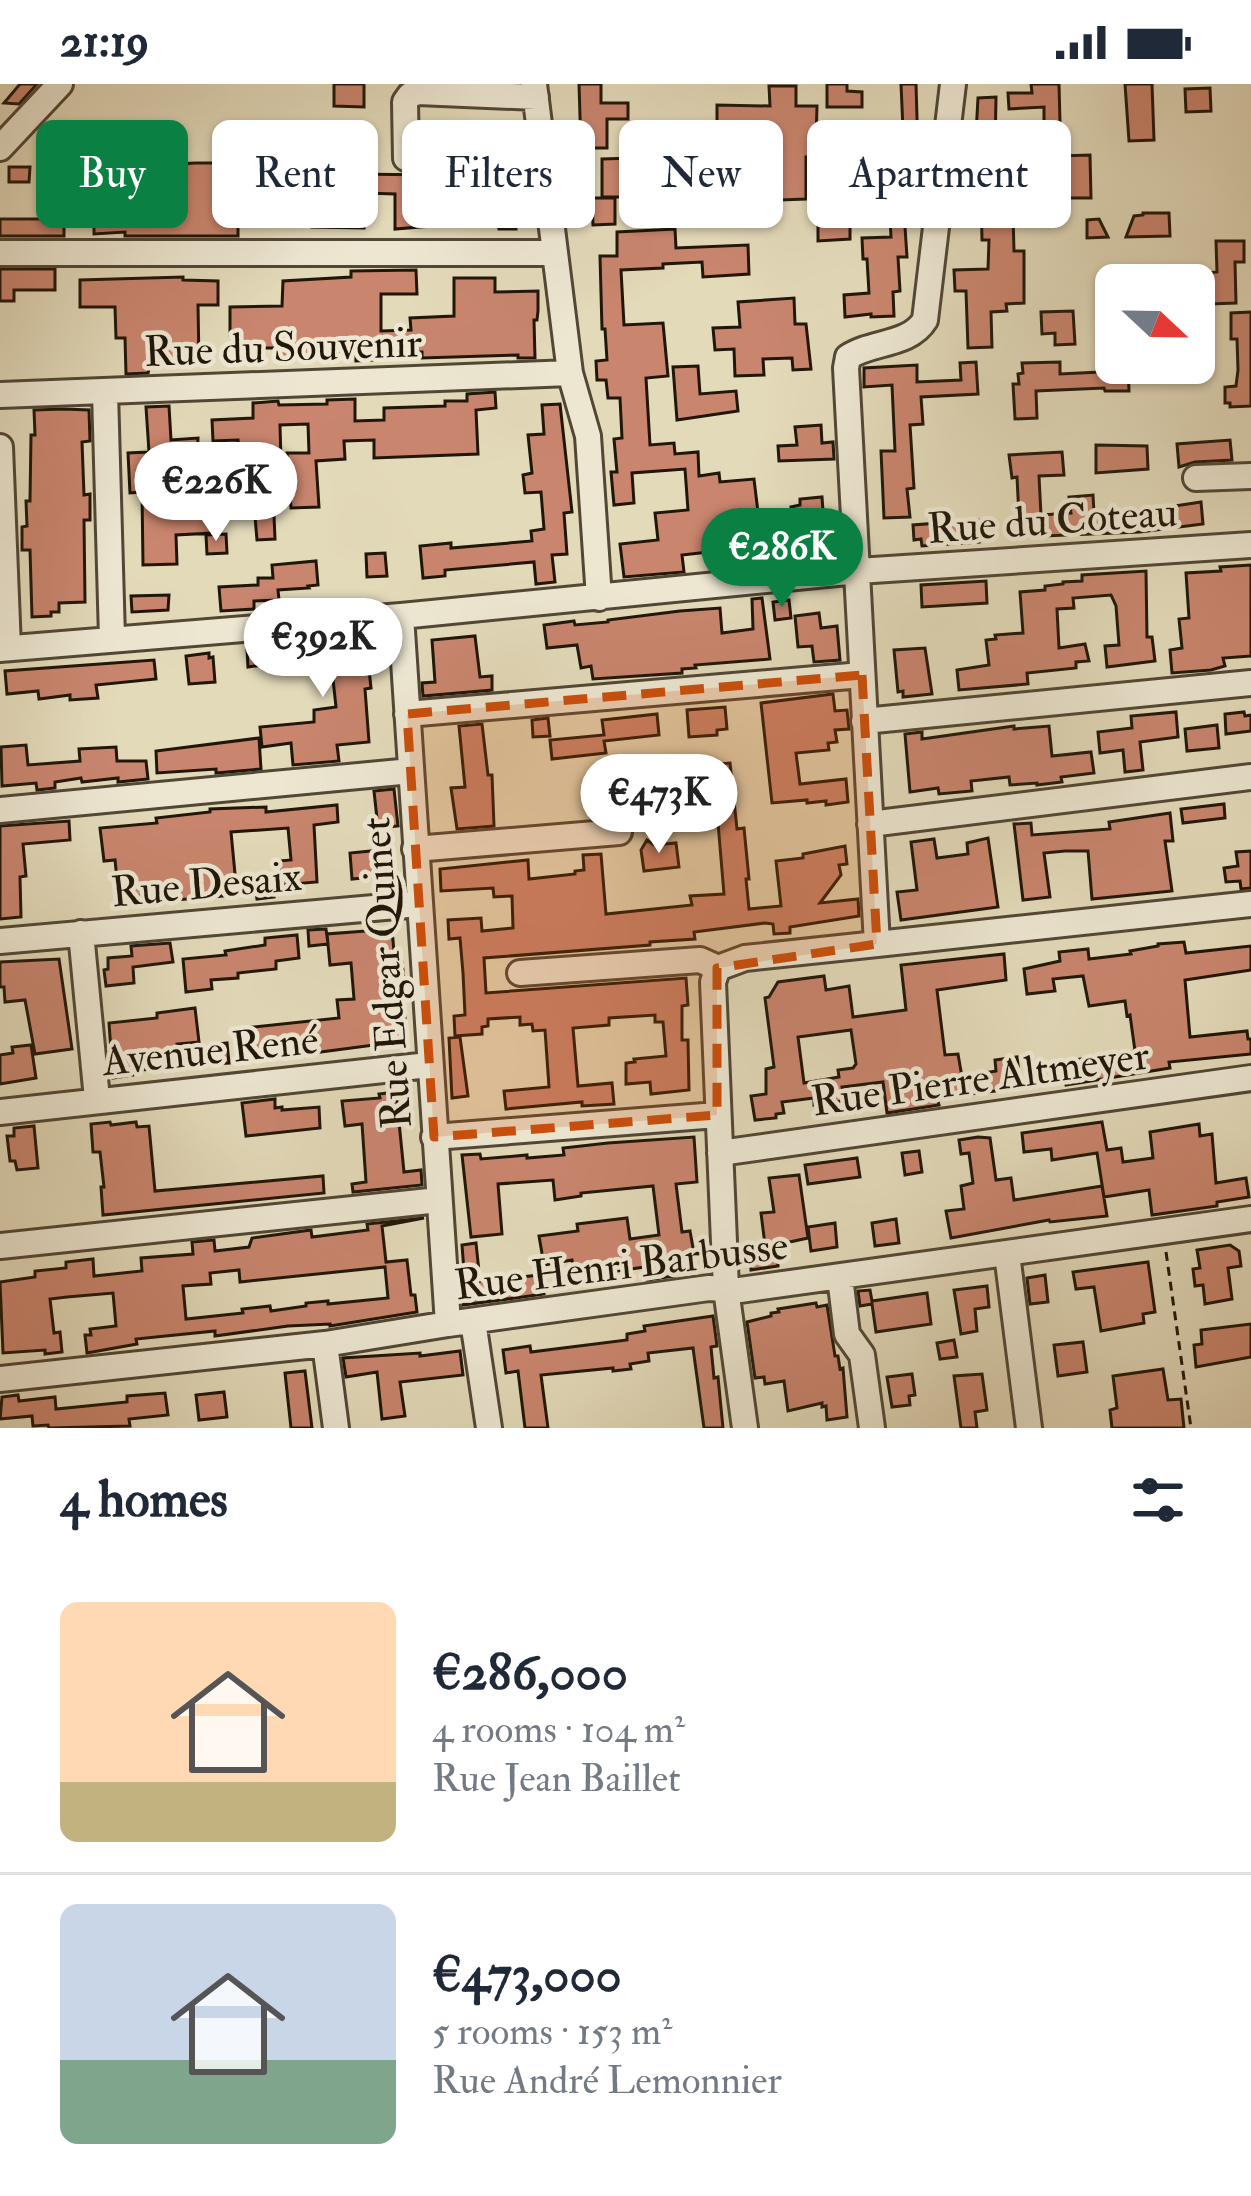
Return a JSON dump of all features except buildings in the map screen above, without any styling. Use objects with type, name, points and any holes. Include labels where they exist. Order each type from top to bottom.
[{"type":"street","points":[[0,148],[60,84]]},
{"type":"street","points":[[878,944],[846,368],[848,357],[859,349],[909,335],[925,320],[953,84]]},
{"type":"street","points":[[405,120],[405,102],[418,92],[535,91],[570,373],[588,436],[599,598]]},
{"type":"street","points":[[0,253],[553,253]]},
{"type":"street","name":"Rue du Souvenir","points":[[0,395],[570,373]]},
{"type":"street","points":[[106,392],[112,638]]},
{"type":"street","points":[[0,447],[4,648]]},
{"type":"street","points":[[1196,478],[1251,476]]},
{"type":"street","name":"Rue du Coteau","points":[[4,648],[401,616],[858,571],[1251,545]]},
{"type":"street","name":"Rue Edgar Quinet","points":[[401,616],[439,1200],[461,1323],[489,1428]]},
{"type":"street","points":[[407,714],[862,675]]},
{"type":"street","points":[[864,721],[1251,682]]},
{"type":"street","points":[[0,810],[411,771]]},
{"type":"street","points":[[870,824],[1251,777]]},
{"type":"street","points":[[416,849],[619,832]]},
{"type":"street","name":"Rue Desaix","points":[[0,940],[419,904]]},
{"type":"street","points":[[520,973],[700,960],[718,968],[745,958],[1251,904]]},
{"type":"street","points":[[81,933],[98,1099]]},
{"type":"street","points":[[718,968],[712,995],[726,1289],[745,1428]]},
{"type":"street","name":"Avenue René","points":[[0,1112],[429,1064]]},
{"type":"street","name":"Rue Pierre Altmeyer","points":[[720,1153],[1251,1078]]},
{"type":"street","points":[[434,1137],[718,1115]]},
{"type":"street","points":[[0,1246],[439,1200]]},
{"type":"street","name":"Rue Henri Barbusse","points":[[0,1379],[325,1344],[710,1288],[740,1291],[1251,1220]]},
{"type":"street","points":[[1007,1254],[1029,1428]]},
{"type":"street","points":[[840,1277],[847,1334],[862,1355],[872,1428]]},
{"type":"street","points":[[325,1344],[336,1428]]},
{"type":"path","points":[[1163,1233],[1191,1428]]},
{"type":"highlighted area","points":[[862,675],[877,944],[717,968],[717,1115],[434,1137],[407,714]]}]
